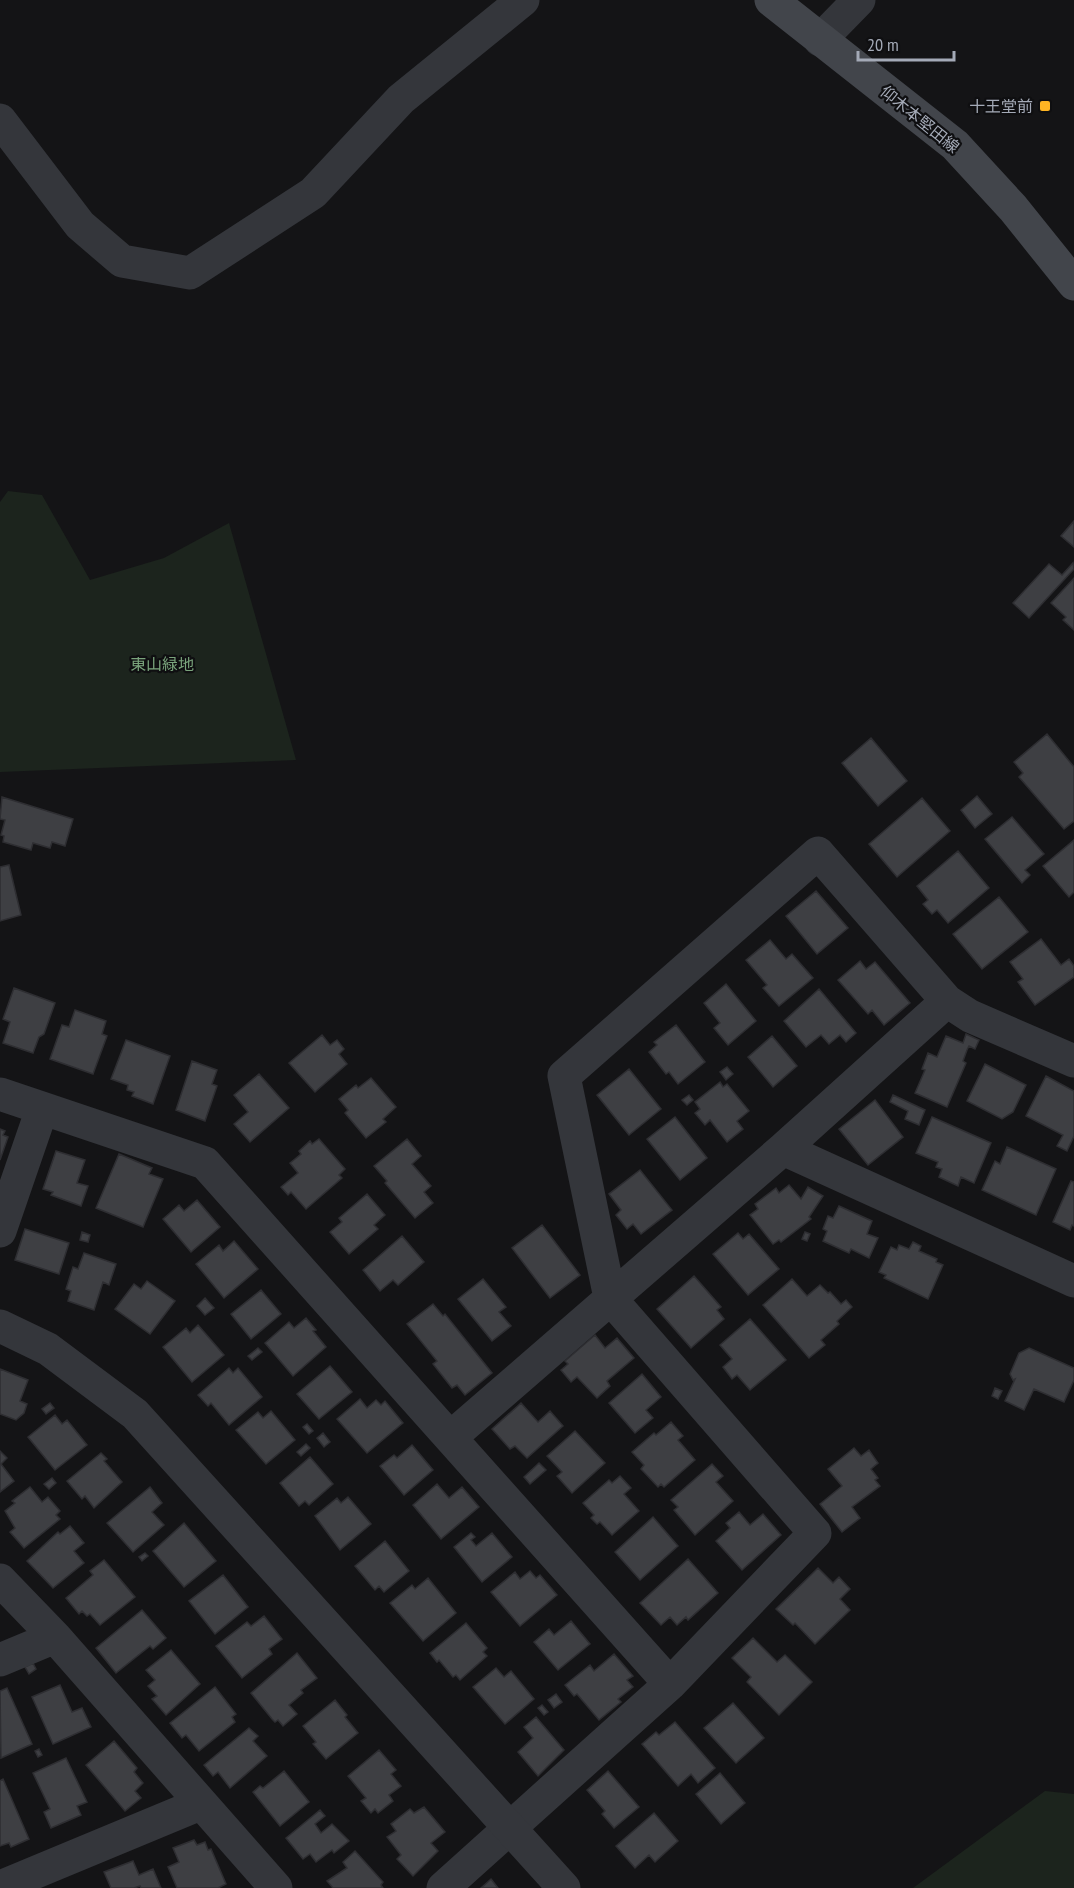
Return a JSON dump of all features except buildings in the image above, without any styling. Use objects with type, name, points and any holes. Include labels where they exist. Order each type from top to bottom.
[{"type":"main road","name":"仰木本堅田線","points":[[771,0],[955,145],[1013,208],[1074,284]]},
{"type":"street","points":[[0,120],[80,225],[122,261],[190,273],[313,193],[401,99],[523,0]]},
{"type":"street","points":[[820,40],[859,0]]},
{"type":"street","points":[[443,1888],[670,1684],[815,1533],[610,1298],[564,1076],[818,853],[947,1001],[970,1016],[1074,1061]]},
{"type":"street","points":[[451,1437],[783,1149],[947,1001]]},
{"type":"street","points":[[0,1094],[205,1163],[670,1684]]},
{"type":"street","points":[[0,1231],[42,1109]]},
{"type":"street","points":[[783,1149],[1074,1281]]},
{"type":"street","points":[[0,1326],[48,1349],[135,1414],[564,1888]]},
{"type":"street","points":[[0,1580],[55,1637],[276,1888]]},
{"type":"street","points":[[0,1660],[55,1637]]},
{"type":"street","points":[[0,1887],[201,1804]]},
{"type":"green space","name":"東山緑地","points":[[8,491],[42,495],[90,580],[164,558],[229,523],[296,760],[0,772],[0,502]]},
{"type":"green space","points":[[1045,1791],[1074,1794],[1074,1888],[913,1888]]},
{"type":"place","name":"十王堂前","points":[[1045,106]]}]
